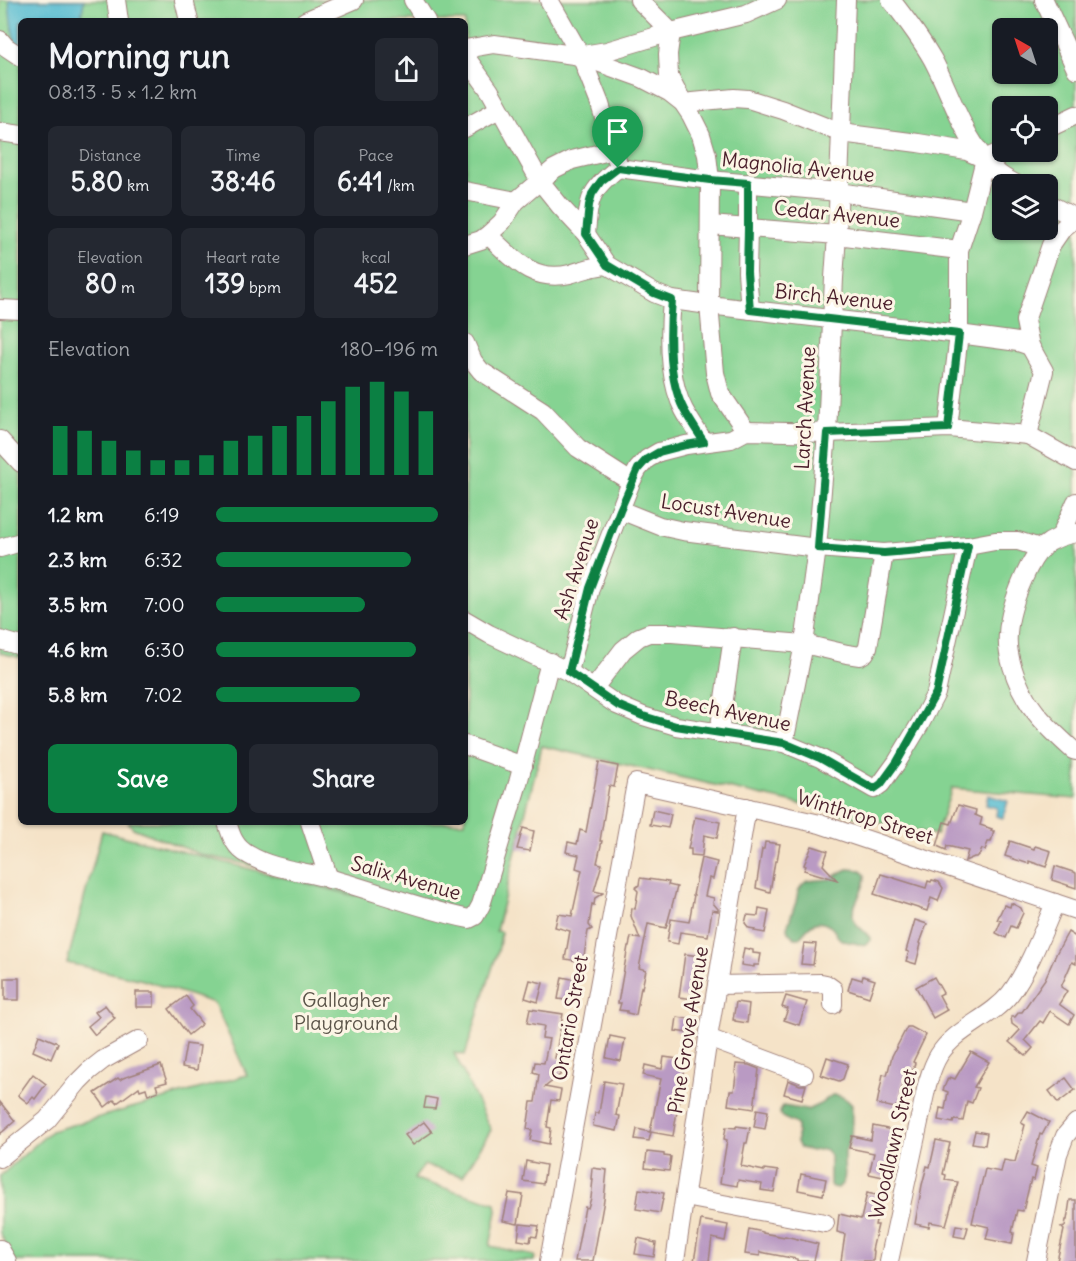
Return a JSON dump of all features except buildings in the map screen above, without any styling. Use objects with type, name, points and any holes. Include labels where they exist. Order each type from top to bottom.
[{"type":"street","points":[[116,0],[119,18]]},
{"type":"street","points":[[184,0],[188,18]]},
{"type":"street","points":[[312,18],[354,0]]},
{"type":"street","points":[[413,0],[424,18]]},
{"type":"street","points":[[549,0],[581,56],[600,104],[616,159],[592,194],[586,234]]},
{"type":"street","points":[[581,56],[746,14],[777,0]]},
{"type":"street","name":"Larch Avenue","points":[[784,743],[804,644],[818,548],[833,318],[846,0]]},
{"type":"street","points":[[891,0],[910,24],[933,61],[963,125],[985,159],[1000,174]]},
{"type":"street","points":[[1044,0],[1076,69]]},
{"type":"street","points":[[648,4],[670,32],[669,76],[701,135],[707,155],[710,180],[709,305],[715,373],[720,393],[746,431],[827,433],[948,428],[1028,435],[1076,462]]},
{"type":"street","points":[[0,40],[18,55]]},
{"type":"street","points":[[468,49],[494,44],[581,56],[642,78],[669,92],[683,103],[734,98],[748,99],[841,133],[918,142],[967,151],[985,159],[992,156]]},
{"type":"street","name":"Birch Avenue","points":[[468,60],[477,71],[540,180],[586,234],[607,265],[654,293],[672,300],[959,334],[1018,342],[1030,346]]},
{"type":"street","points":[[468,126],[499,109]]},
{"type":"street","points":[[1058,124],[1076,115]]},
{"type":"street","points":[[0,132],[18,135]]},
{"type":"street","name":"Magnolia Avenue","points":[[488,236],[502,222],[516,201],[554,169],[572,160],[616,159],[710,180],[838,192],[972,211]]},
{"type":"street","points":[[948,428],[959,334],[958,250],[972,211],[985,159]]},
{"type":"street","points":[[748,183],[747,272],[750,310]]},
{"type":"street","points":[[468,192],[516,201]]},
{"type":"street","points":[[1028,435],[1044,371],[1030,346],[1025,321],[1051,245],[1062,229],[1076,218],[1058,209]]},
{"type":"street","name":"Cedar Avenue","points":[[710,225],[837,235],[958,250]]},
{"type":"street","points":[[468,244],[488,236],[517,262],[546,276],[568,274],[607,265]]},
{"type":"street","points":[[672,300],[670,323],[674,379],[683,408],[704,442]]},
{"type":"street","points":[[0,309],[18,310]]},
{"type":"street","points":[[468,350],[481,371],[531,402],[543,411],[578,448],[631,482]]},
{"type":"street","name":"Ash Avenue","points":[[569,672],[590,588],[638,469],[647,459],[659,452],[686,445],[731,439],[746,431]]},
{"type":"street","points":[[18,438],[1,442],[18,460]]},
{"type":"street","points":[[1076,502],[1068,534],[1040,548],[1027,571],[1016,598],[1008,634],[1009,654],[1023,695],[1055,734],[1076,751]]},
{"type":"street","name":"Locust Avenue","points":[[620,510],[660,526],[683,531],[818,548],[884,553],[968,546],[995,541],[1018,541],[1040,548]]},
{"type":"street","points":[[0,549],[18,543]]},
{"type":"street","name":"Beech Avenue","points":[[468,622],[569,672],[617,705],[643,716],[676,726],[784,743],[820,758],[874,789],[881,784],[897,762],[936,693],[968,546]]},
{"type":"street","points":[[594,688],[623,650],[648,633],[733,637],[804,644],[860,656],[868,647],[884,553]]},
{"type":"street","points":[[719,733],[733,637]]},
{"type":"street","points":[[0,640],[18,645]]},
{"type":"street","name":"Salix Avenue","points":[[228,825],[232,839],[238,847],[247,855],[266,864],[329,879],[424,908],[469,919],[475,916],[481,905],[523,766],[550,663]]},
{"type":"street","points":[[468,746],[523,766]]},
{"type":"street","name":"Winthrop Street","points":[[636,783],[806,820],[1076,910]]},
{"type":"street","name":"Ontario Street","points":[[549,1261],[636,783]]},
{"type":"street","name":"Pine Grove Avenue","points":[[675,1261],[708,1038],[747,807]]},
{"type":"street","points":[[311,825],[329,879]]},
{"type":"street","name":"Woodlawn Street","points":[[890,1261],[927,1085],[936,1060],[951,1041],[995,1009],[1010,993],[1026,967],[1055,903]]},
{"type":"street","points":[[717,985],[823,983],[833,989],[833,1005]]},
{"type":"street","points":[[708,1038],[804,1074]]},
{"type":"street","points":[[0,1158],[47,1120],[89,1071],[103,1060],[139,1040]]},
{"type":"street","points":[[1036,1261],[1058,1154],[1062,1142],[1076,1123]]},
{"type":"street","points":[[685,1197],[825,1223]]},
{"type":"street","points":[[0,1249],[7,1261]]},
{"type":"green space","name":"Gallagher Playground","points":[[0,0],[1076,0],[1076,799],[952,788],[936,835],[542,746],[496,931],[501,932],[499,947],[465,1055],[454,1053],[491,1130],[463,1176],[424,1165],[414,1179],[496,1203],[497,1211],[490,1246],[535,1256],[534,1261],[14,1261],[0,1233],[0,1176],[51,1131],[247,1075],[214,1003],[143,980],[67,963],[102,831],[356,896],[247,864],[202,855],[130,825],[468,825],[468,18],[18,18],[18,657],[0,653]]},
{"type":"green space","points":[[848,869],[861,870],[865,875],[853,917],[856,924],[871,940],[867,944],[844,941],[831,927],[821,923],[812,924],[799,938],[795,938],[788,932],[787,927],[802,885],[807,881],[830,879]]},
{"type":"green space","points":[[832,1095],[843,1097],[852,1105],[852,1130],[845,1151],[844,1177],[838,1188],[830,1185],[830,1156],[827,1151],[800,1148],[797,1142],[797,1125],[780,1114],[783,1106],[807,1110]]},
{"type":"water","points":[[9,0],[84,0],[81,18],[18,18],[18,46]]},
{"type":"water","points":[[988,795],[1008,801],[1003,818],[996,816],[997,808],[986,805]]},
{"type":"route","points":[[618,168],[748,183],[747,272],[750,310],[959,334],[948,428],[827,433],[818,548],[884,553],[968,546],[936,693],[897,762],[881,784],[874,789],[820,758],[784,743],[676,726],[643,716],[617,705],[569,672],[590,588],[638,469],[647,459],[659,452],[704,442],[683,408],[674,379],[670,323],[672,300],[654,293],[607,265],[586,234],[592,194],[601,181],[618,168]]}]
